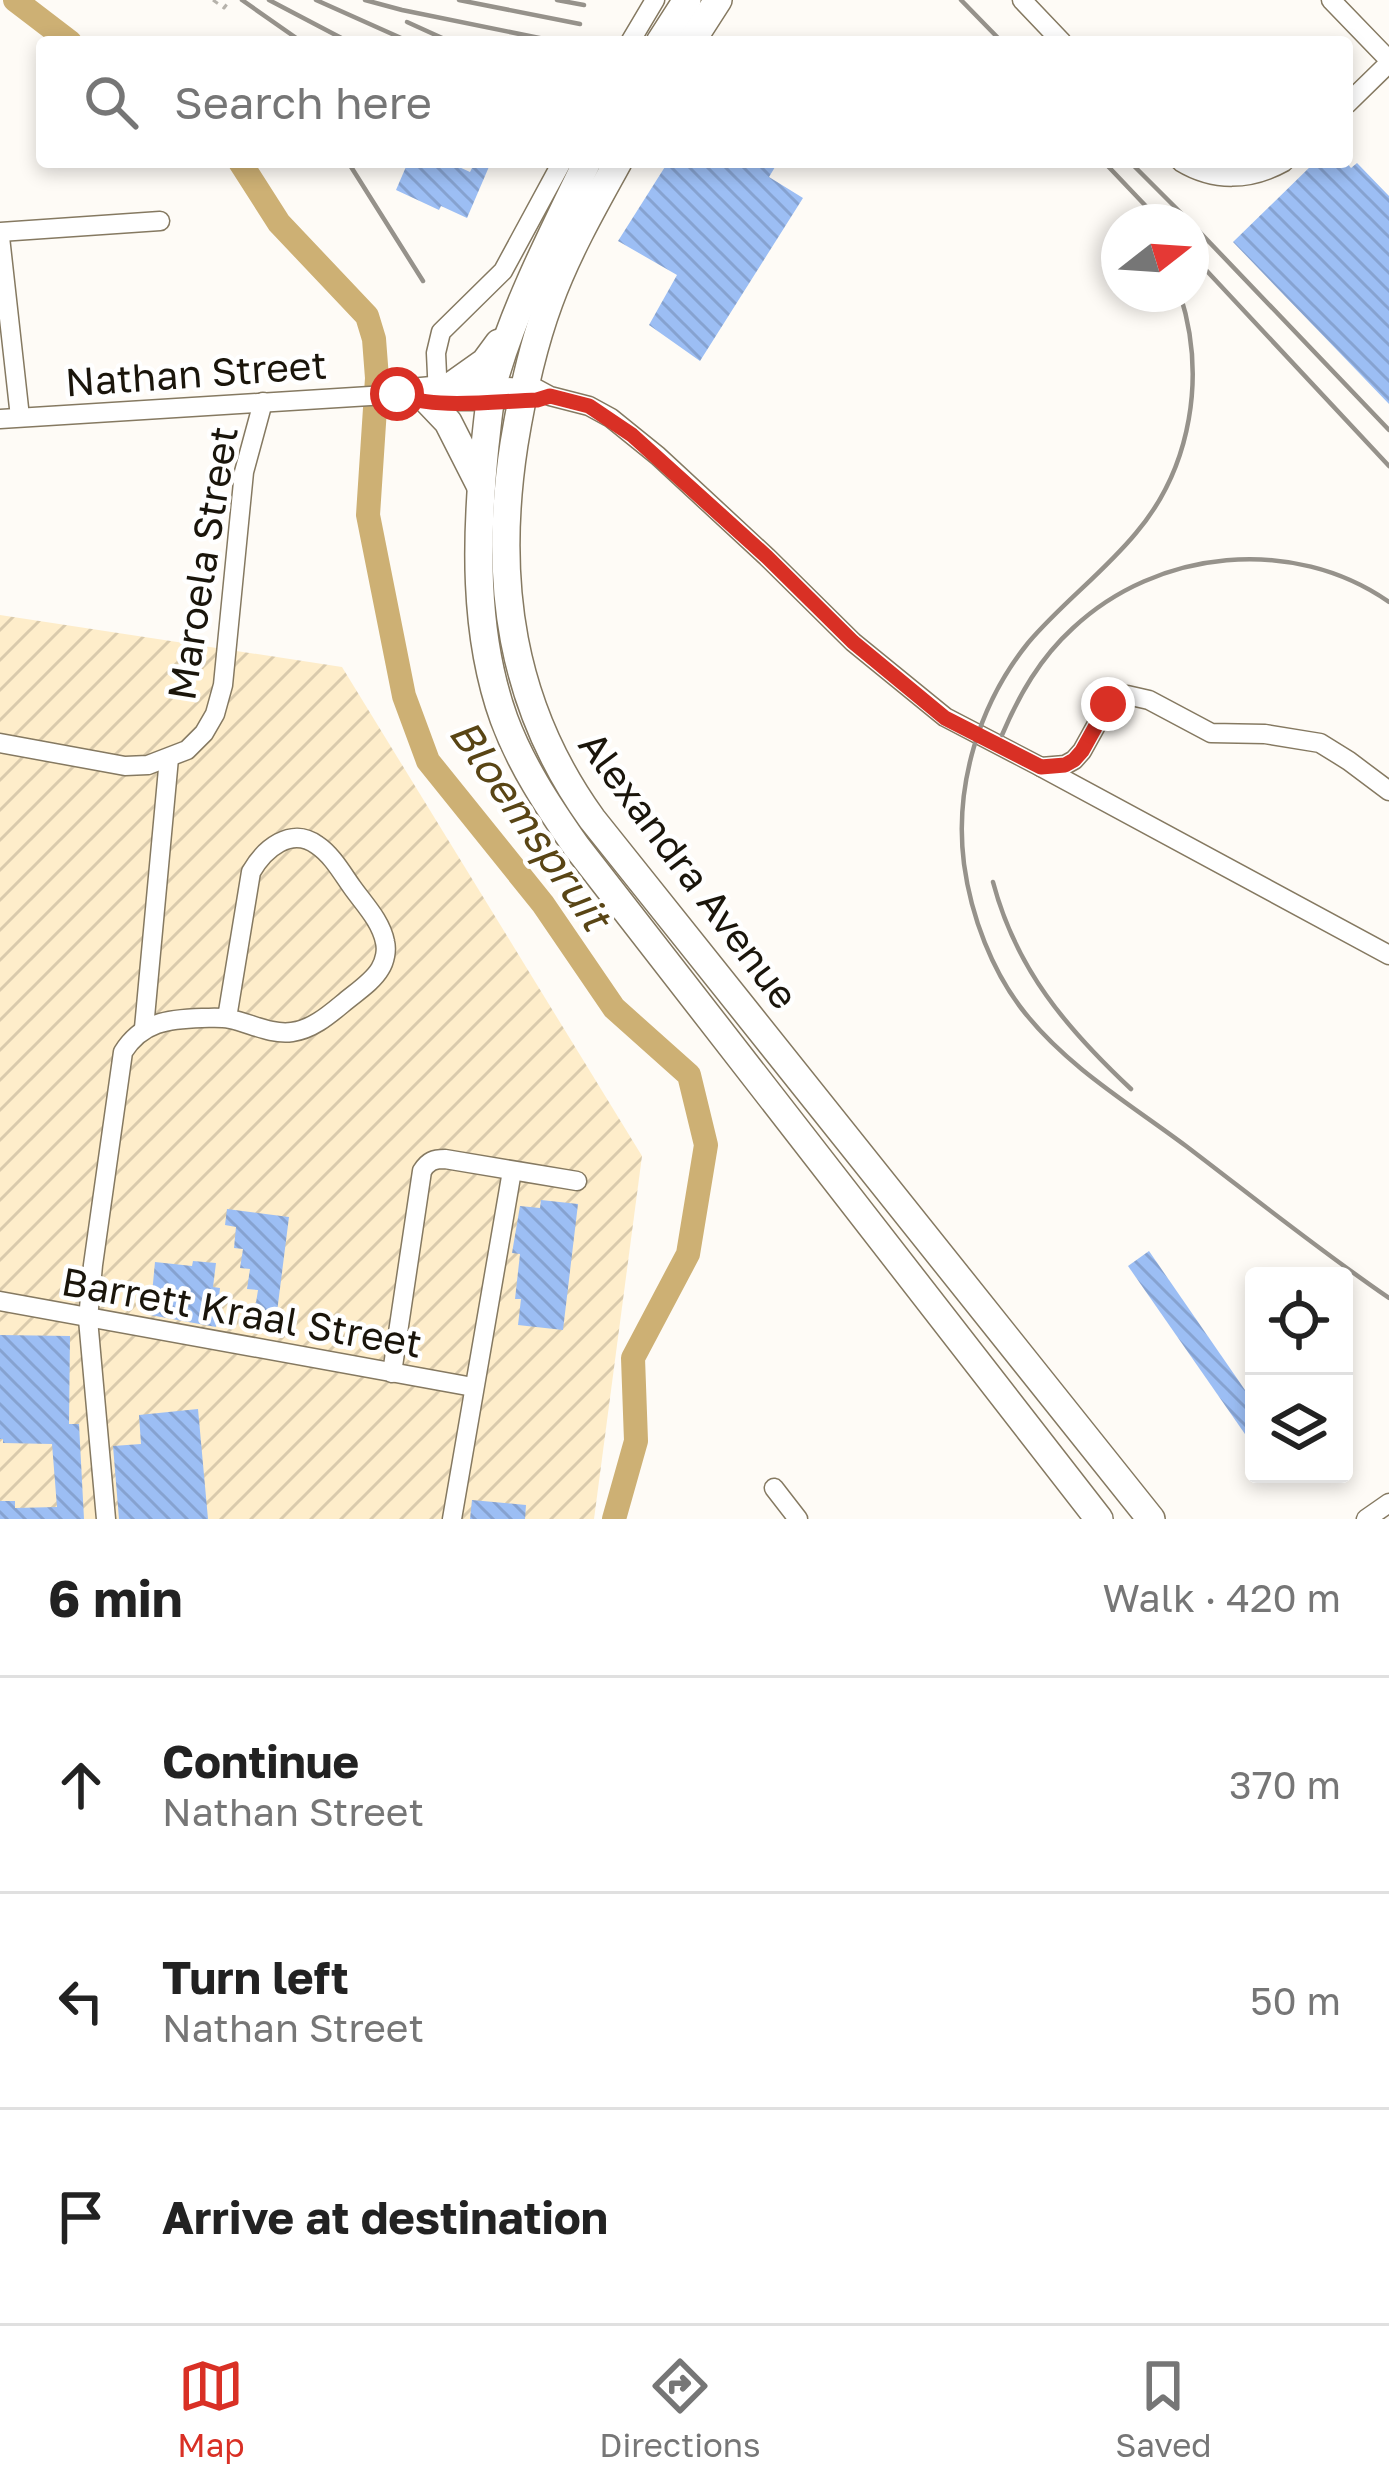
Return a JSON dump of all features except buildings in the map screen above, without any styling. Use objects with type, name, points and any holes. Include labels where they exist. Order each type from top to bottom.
[{"type":"highway","points":[[664,36],[687,0]]},
{"type":"highway","points":[[695,36],[718,0]]},
{"type":"highway","name":"Alexandra Avenue","points":[[584,168],[515,319],[491,393],[481,487],[480,591],[503,715],[531,778],[576,846],[1100,1519]]},
{"type":"highway","name":"Alexandra Avenue","points":[[615,168],[560,276],[538,335],[532,395],[506,512],[513,638],[533,713],[556,766],[592,819],[1151,1519]]},
{"type":"highway","points":[[481,487],[448,422],[439,393],[484,362],[515,319]]},
{"type":"street","points":[[634,36],[655,0]]},
{"type":"street","points":[[1022,0],[1056,36]]},
{"type":"street","points":[[1331,0],[1389,62],[1353,98]]},
{"type":"street","points":[[439,393],[436,353],[441,332],[502,271],[559,168]]},
{"type":"street","points":[[1192,168],[1221,177],[1263,174],[1274,168]]},
{"type":"street","points":[[10,418],[0,235],[160,221]]},
{"type":"street","name":"Nathan Street","points":[[10,418],[392,394],[410,400],[439,393],[532,395],[589,406],[658,456],[853,642],[945,718],[1389,955]]},
{"type":"street","name":"Maroela Street","points":[[169,758],[187,750],[215,714],[225,663],[244,472],[263,402]]},
{"type":"street","points":[[1041,767],[1074,760],[1108,704],[1127,695],[1149,700],[1211,733],[1265,734],[1320,743],[1389,791]]},
{"type":"street","points":[[0,743],[125,766],[169,758],[144,1028]]},
{"type":"street","points":[[106,1519],[88,1318],[123,1052],[144,1028],[161,1021],[227,1018],[275,1032],[309,1027],[380,970],[385,942],[377,922],[313,841],[284,840],[260,857],[251,872],[227,1018]]},
{"type":"street","points":[[392,1373],[422,1171],[431,1161],[577,1181]]},
{"type":"street","points":[[452,1519],[512,1171]]},
{"type":"street","name":"Barrett Kraal Street","points":[[0,1301],[472,1387]]},
{"type":"street","points":[[774,1488],[798,1519]]},
{"type":"street","points":[[1366,1519],[1389,1503]]},
{"type":"path","points":[[213,0],[224,8],[230,0]]},
{"type":"shaded area","points":[[0,615],[342,667],[642,1156],[594,1519],[0,1519]]},
{"type":"waterway","name":"Bloemspruit","points":[[15,0],[62,36]]},
{"type":"waterway","name":"Bloemspruit","points":[[244,168],[279,223],[367,316],[377,378],[368,515],[404,696],[428,761],[543,904],[614,1008],[689,1075],[706,1145],[688,1254],[633,1358],[636,1441],[614,1519]]},
{"type":"railway","points":[[242,0],[293,36]]},
{"type":"railway","points":[[269,0],[338,36]]},
{"type":"railway","points":[[316,0],[397,36]]},
{"type":"railway","points":[[365,0],[530,36]]},
{"type":"railway","points":[[459,0],[580,24]]},
{"type":"railway","points":[[557,0],[584,5]]},
{"type":"railway","points":[[961,0],[996,36]]},
{"type":"railway","points":[[407,22],[438,36]]},
{"type":"railway","points":[[352,168],[423,281]]},
{"type":"railway","points":[[1110,168],[1144,204]]},
{"type":"railway","points":[[1136,168],[1172,204]]},
{"type":"railway","points":[[1209,242],[1389,430]]},
{"type":"railway","points":[[1209,273],[1389,466]]},
{"type":"railway","points":[[1185,312],[1192,388],[1189,419],[1170,479],[1136,533],[1028,643],[996,692],[967,776],[962,835],[967,884],[985,943],[1003,980],[1042,1033],[1101,1084],[1389,1298]]},
{"type":"railway","points":[[1002,735],[1032,678],[1061,640],[1107,601],[1144,581],[1226,560],[1269,560],[1311,567],[1351,581],[1389,602]]},
{"type":"railway","points":[[993,882],[1015,942],[1046,995],[1131,1089]]},
{"type":"route","points":[[397,394],[410,400],[438,401],[550,396],[589,406],[611,418],[767,557],[837,628],[945,718],[1041,767],[1074,760],[1108,704]]}]
